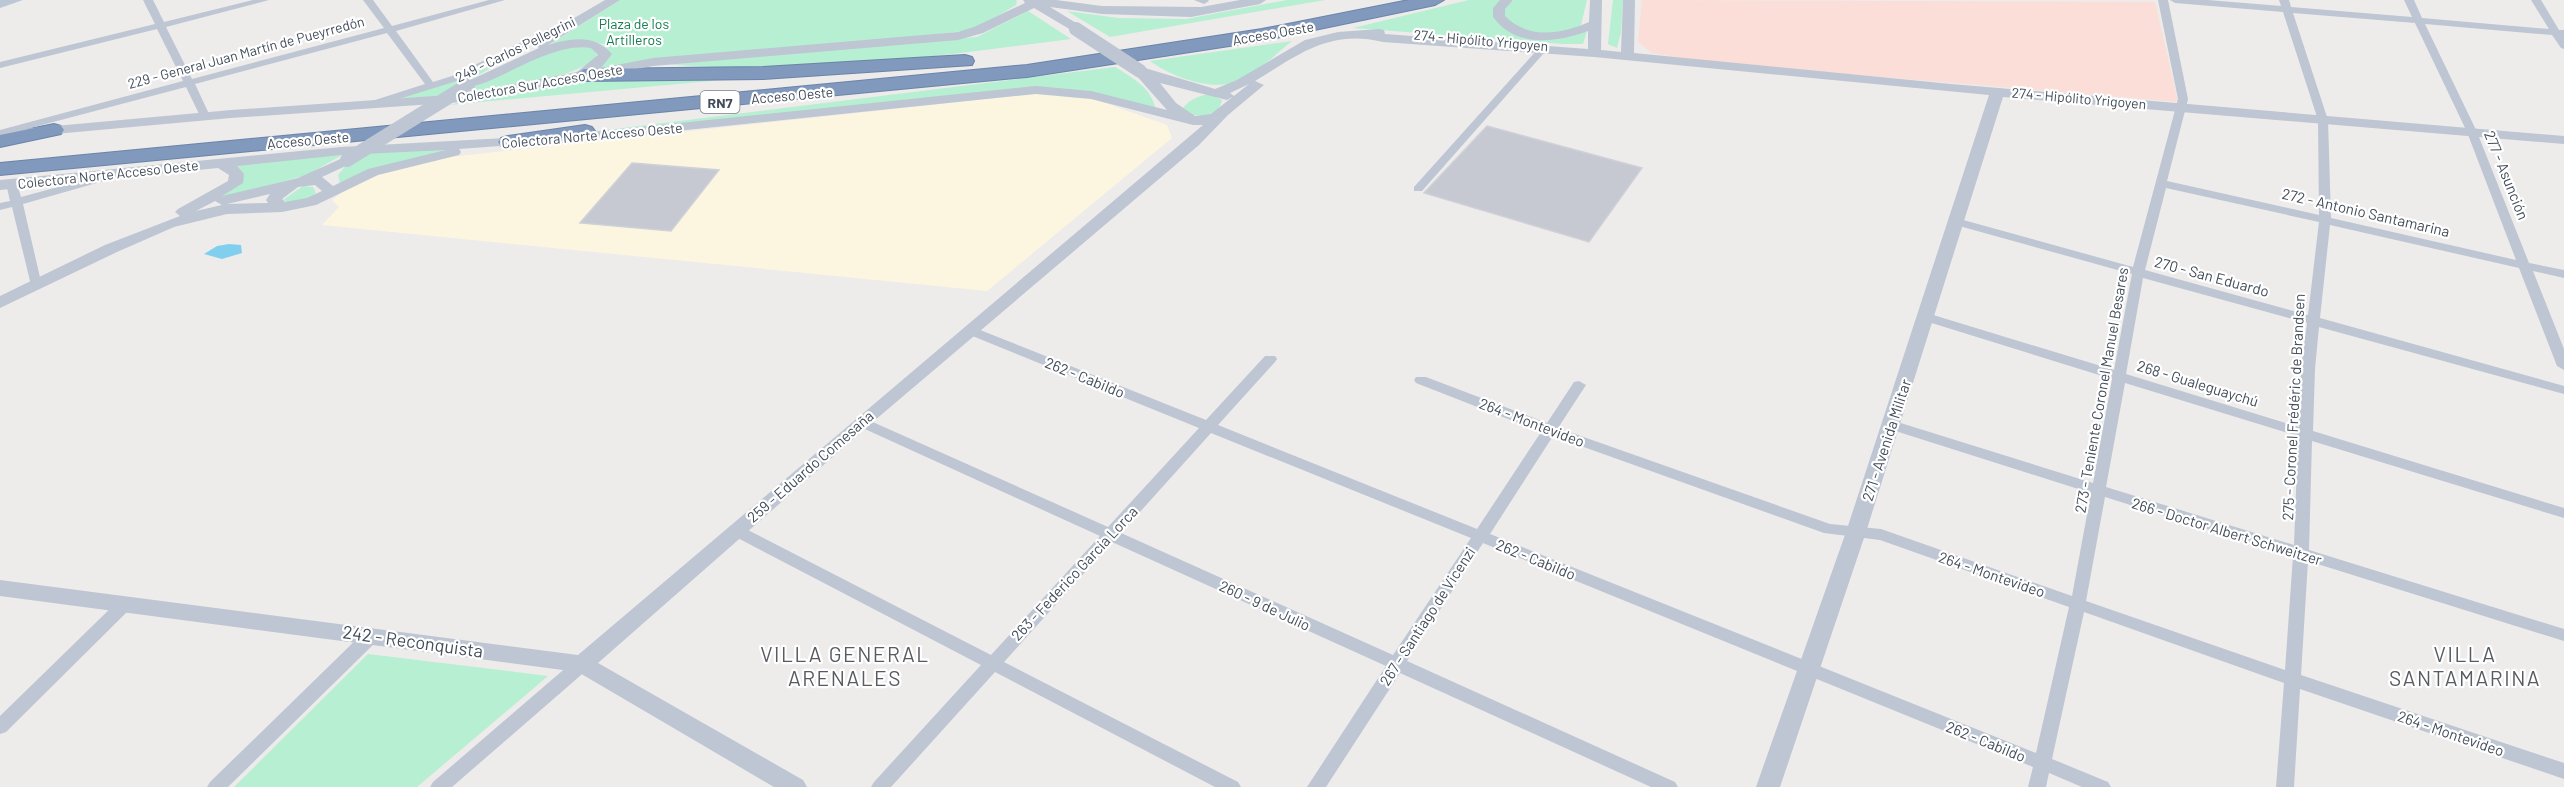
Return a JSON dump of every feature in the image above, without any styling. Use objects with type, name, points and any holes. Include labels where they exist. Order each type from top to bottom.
[{"type":"highway","name":"Acceso Oeste","points":[[0,153],[978,61],[1180,34],[1369,0]]},
{"type":"highway","name":"Acceso Oeste","points":[[4,179],[1027,71],[1252,37],[1435,0]]},
{"type":"highway","points":[[584,75],[763,73],[978,61]]},
{"type":"highway","points":[[502,142],[931,87],[1027,71]]},
{"type":"highway","points":[[0,141],[54,130]]},
{"type":"main road","points":[[0,4],[16,0]]},
{"type":"street","points":[[148,0],[205,116]]},
{"type":"street","points":[[0,65],[264,0]]},
{"type":"street","points":[[368,0],[432,87]]},
{"type":"street","name":"229 - General Juan Martín de Pueyrredón","points":[[0,134],[187,82],[500,0]]},
{"type":"street","name":"249 - Carlos Pellegrini","points":[[367,106],[464,75],[614,0]]},
{"type":"street","points":[[1037,1],[1149,17],[1176,16],[1204,4],[1260,0]]},
{"type":"street","points":[[1507,0],[1499,8],[1499,17],[1522,33],[1558,37],[1575,34],[1597,23]]},
{"type":"street","points":[[1594,53],[1597,23],[1596,0]]},
{"type":"street","points":[[1627,57],[1629,0]]},
{"type":"street","name":"273 - Teniente Coronel Manuel Besares","points":[[2037,787],[2078,604],[2121,377],[2138,273],[2183,99],[2163,0]]},
{"type":"street","points":[[2175,0],[2286,5],[2418,21],[2560,32]]},
{"type":"street","name":"277 - Asunción","points":[[2409,0],[2472,132],[2564,366]]},
{"type":"street","points":[[2536,0],[2560,32],[2564,46]]},
{"type":"street","points":[[1037,1],[1143,73],[1170,83],[1216,91],[1227,96],[1230,102],[1226,110],[1200,121],[1182,117]]},
{"type":"street","name":"Colectora Sur Acceso Oeste","points":[[0,134],[205,116],[462,98],[670,60],[965,35],[978,31],[1014,9],[1037,1]]},
{"type":"street","name":"275 - Coronel Frédéric de Brandsen","points":[[2285,787],[2308,434],[2312,320],[2325,220],[2324,120],[2286,5]]},
{"type":"street","name":"249 - Carlos Pellegrini","points":[[0,303],[170,219],[241,196],[294,184],[345,161],[597,9]]},
{"type":"street","name":"274 - Hipólito Yrigoyen","points":[[1325,39],[1397,33],[1568,47],[1594,53]]},
{"type":"street","name":"274 - Hipólito Yrigoyen","points":[[1368,34],[1383,38],[1594,53],[1996,91],[2564,140]]},
{"type":"street","name":"259 - Eduardo Comesaña","points":[[1182,117],[1186,100],[1240,86],[1301,46],[1325,39]]},
{"type":"street","points":[[470,84],[552,47],[582,42],[592,43],[603,50],[605,54],[598,64],[553,82]]},
{"type":"street","points":[[1418,189],[1541,51]]},
{"type":"street","name":"259 - Eduardo Comesaña","points":[[439,787],[861,422],[1208,130],[1226,110],[1278,68],[1282,59]]},
{"type":"street","points":[[1143,73],[1182,117],[1189,136],[1184,149]]},
{"type":"street","name":"Colectora Norte Acceso Oeste","points":[[4,179],[121,173],[394,146],[502,142],[638,132],[1036,90],[1091,95],[1182,117]]},
{"type":"street","name":"271 - Avenida Militar","points":[[1768,787],[1856,532],[1996,100],[1996,91]]},
{"type":"street","name":"249 - Carlos Pellegrini","points":[[124,243],[191,217],[219,210],[302,205],[324,191],[373,172],[502,142]]},
{"type":"street","name":"249 - Carlos Pellegrini","points":[[324,191],[345,161]]},
{"type":"street","points":[[170,219],[235,183],[238,179],[234,169],[216,163]]},
{"type":"street","points":[[0,207],[121,173]]},
{"type":"street","points":[[4,179],[16,203],[36,286]]},
{"type":"street","points":[[282,207],[273,200],[282,189],[294,184],[319,182],[324,191]]},
{"type":"street","name":"272 - Antonio Santamarina","points":[[2160,183],[2564,274]]},
{"type":"street","name":"270 - San Eduardo","points":[[1956,222],[2564,390]]},
{"type":"street","name":"268 - Gualeguaychú","points":[[1926,317],[2564,513]]},
{"type":"street","name":"262 - Cabildo","points":[[970,330],[2102,787]]},
{"type":"street","name":"263 - Federico García Lorca","points":[[879,787],[1270,359]]},
{"type":"street","name":"264 - Montevideo","points":[[1421,380],[1550,430],[1829,529],[1881,535],[2292,679],[2564,771]]},
{"type":"street","name":"267 - Santiago de Vicenzi","points":[[1316,787],[1579,385]]},
{"type":"street","name":"260 - 9 de Julio","points":[[861,422],[1669,787]]},
{"type":"street","name":"266 - Doctor Albert Schweitzer","points":[[1891,425],[2099,492],[2564,634]]},
{"type":"street","points":[[735,530],[1232,787]]},
{"type":"street","name":"242 - Reconquista","points":[[0,588],[582,664],[795,787]]},
{"type":"street","points":[[0,727],[124,605]]},
{"type":"street","points":[[216,787],[372,635]]},
{"type":"shaded area","points":[[1642,0],[2155,2],[2178,102],[1705,62],[1652,53],[1638,42]]},
{"type":"shaded area","points":[[1042,93],[1094,99],[1167,125],[1172,138],[987,291],[322,225],[339,207],[332,200],[345,190],[375,175],[450,157]]},
{"type":"green space","name":"Plaza de los Artilleros","points":[[620,0],[1017,1],[1016,5],[974,30],[591,71],[609,52],[603,44],[577,40],[549,45]]},
{"type":"green space","points":[[1287,0],[1325,0],[1110,37],[1067,11],[1118,18],[1186,19]]},
{"type":"green space","points":[[1469,0],[1503,0],[1494,7],[1496,21],[1518,33],[1529,36],[1551,39],[1587,31],[1583,44],[1353,28]]},
{"type":"green space","points":[[1514,0],[1587,0],[1581,25],[1560,33],[1540,34],[1521,28],[1502,16],[1505,6]]},
{"type":"green space","points":[[1613,0],[1623,0],[1621,32],[1617,48],[1608,44]]},
{"type":"green space","points":[[1028,11],[1071,39],[920,58],[819,66],[768,68],[667,64],[977,37]]},
{"type":"green space","points":[[567,25],[457,87],[479,85],[553,48],[591,46],[598,57],[580,68],[556,77],[499,89],[390,100],[455,81]]},
{"type":"green space","points":[[1292,41],[1252,74],[1228,84],[1205,84],[1193,81],[1169,72],[1150,61]]},
{"type":"green space","points":[[1115,67],[1146,90],[1156,111],[1043,88],[559,136]]},
{"type":"green space","points":[[625,76],[754,77],[448,105],[572,81]]},
{"type":"green space","points":[[1210,94],[1222,100],[1220,107],[1211,114],[1192,115],[1180,112],[1193,99]]},
{"type":"green space","points":[[454,148],[340,183],[338,175],[346,165],[367,153],[342,155],[307,175],[210,201],[242,176],[236,165],[375,150]]},
{"type":"green space","points":[[303,186],[313,187],[316,193],[309,199],[288,203],[283,200]]},
{"type":"green space","points":[[368,654],[548,676],[417,787],[234,787]]},
{"type":"water","points":[[241,245],[242,253],[222,259],[204,254],[217,246]]},
{"type":"building","points":[[1487,126],[1642,168],[1589,242],[1424,193]]},
{"type":"building","points":[[632,163],[719,170],[671,231],[580,223]]},
{"type":"district","name":"VILLA GENERAL ARENALES","points":[[845,665]]},
{"type":"district","name":"VILLA SANTAMARINA","points":[[2465,665]]}]
